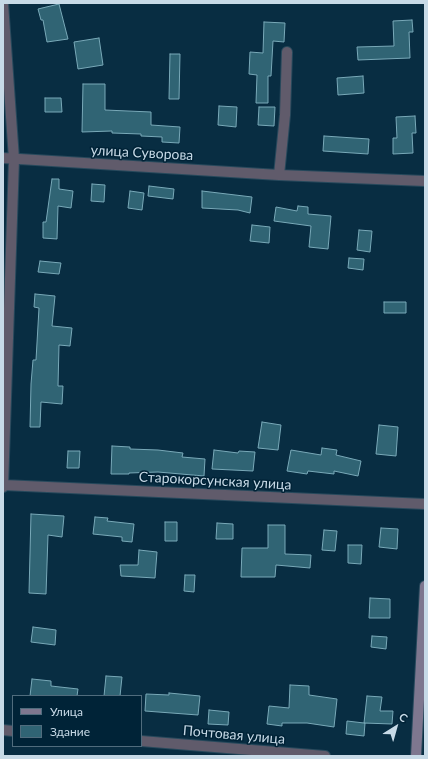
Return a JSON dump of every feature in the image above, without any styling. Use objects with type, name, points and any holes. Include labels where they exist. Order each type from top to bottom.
[{"type":"street","points":[[3,3],[14,159],[3,486]]},
{"type":"street","points":[[279,175],[285,116],[288,52]]},
{"type":"street","name":"улица Суворова","points":[[3,158],[279,175],[425,181]]},
{"type":"street","name":"Старокорсунская улица","points":[[3,486],[425,504]]},
{"type":"street","points":[[416,756],[425,586]]},
{"type":"street","name":"Почтовая улица","points":[[142,741],[325,756]]},
{"type":"building","points":[[59,4],[68,39],[47,42],[43,20],[41,20],[38,9]]},
{"type":"building","points":[[412,20],[413,32],[409,32],[410,58],[358,60],[357,47],[394,46],[393,21]]},
{"type":"building","points":[[264,22],[285,23],[284,42],[273,41],[271,76],[268,76],[268,103],[256,103],[257,75],[249,74],[250,52],[263,53]]},
{"type":"building","points":[[99,38],[103,65],[78,69],[74,42]]},
{"type":"building","points":[[170,54],[180,54],[179,99],[169,99]]},
{"type":"building","points":[[363,76],[364,93],[338,95],[337,78]]},
{"type":"building","points":[[83,84],[105,84],[105,110],[151,112],[151,125],[180,127],[179,143],[162,142],[162,137],[141,136],[141,134],[112,133],[112,131],[82,132]]},
{"type":"building","points":[[45,98],[61,98],[62,112],[45,112]]},
{"type":"building","points":[[219,106],[237,107],[236,127],[218,125]]},
{"type":"building","points":[[259,107],[275,107],[274,126],[258,125]]},
{"type":"building","points":[[415,116],[416,133],[412,133],[413,153],[393,154],[393,138],[397,138],[396,117]]},
{"type":"building","points":[[324,136],[369,139],[368,154],[323,151]]},
{"type":"building","points":[[52,179],[59,179],[59,189],[73,191],[71,208],[58,206],[57,239],[43,238],[43,222],[46,222]]},
{"type":"building","points":[[92,184],[105,185],[104,202],[91,201]]},
{"type":"building","points":[[149,186],[174,189],[173,199],[148,196]]},
{"type":"building","points":[[130,191],[144,193],[142,210],[128,208]]},
{"type":"building","points":[[202,191],[252,197],[250,213],[238,210],[202,208]]},
{"type":"building","points":[[298,206],[308,207],[308,214],[331,216],[328,249],[309,247],[311,226],[274,221],[276,207],[297,211]]},
{"type":"building","points":[[252,225],[270,227],[269,243],[250,241]]},
{"type":"building","points":[[359,230],[372,231],[370,252],[357,250]]},
{"type":"building","points":[[349,258],[364,259],[363,270],[348,268]]},
{"type":"building","points":[[40,261],[61,263],[59,274],[38,272]]},
{"type":"building","points":[[35,294],[55,296],[52,326],[72,328],[70,346],[59,345],[58,386],[63,386],[62,404],[41,402],[40,427],[30,427],[31,384],[33,360],[36,360],[39,308],[34,307]]},
{"type":"building","points":[[384,302],[406,302],[406,313],[384,313]]},
{"type":"building","points":[[262,422],[281,425],[278,450],[258,448]]},
{"type":"building","points":[[379,425],[398,427],[396,456],[376,454]]},
{"type":"building","points":[[112,446],[130,447],[130,449],[183,453],[182,457],[205,459],[204,476],[158,472],[111,474]]},
{"type":"building","points":[[322,448],[337,450],[336,455],[361,461],[358,476],[334,471],[334,474],[308,471],[307,474],[287,471],[291,450],[321,455]]},
{"type":"building","points":[[214,450],[238,453],[239,451],[255,452],[253,471],[212,469]]},
{"type":"building","points":[[68,451],[80,451],[79,468],[67,468]]},
{"type":"building","points":[[31,514],[64,516],[62,537],[48,535],[46,594],[29,593]]},
{"type":"building","points":[[95,517],[108,518],[107,521],[134,524],[132,542],[122,541],[122,537],[93,534]]},
{"type":"building","points":[[165,522],[177,522],[177,541],[165,541]]},
{"type":"building","points":[[217,523],[233,524],[233,539],[216,539]]},
{"type":"building","points":[[268,525],[285,525],[285,554],[311,555],[310,568],[276,565],[275,577],[241,577],[242,548],[268,548]]},
{"type":"building","points":[[381,528],[398,529],[397,549],[379,547]]},
{"type":"building","points":[[324,530],[337,531],[335,551],[322,550]]},
{"type":"building","points":[[348,545],[362,545],[361,564],[348,563]]},
{"type":"building","points":[[139,550],[157,552],[155,578],[121,576],[120,565],[138,565]]},
{"type":"building","points":[[185,575],[195,575],[194,592],[184,591]]},
{"type":"building","points":[[370,598],[390,599],[390,618],[369,618]]},
{"type":"building","points":[[33,627],[56,630],[55,645],[31,642]]},
{"type":"building","points":[[372,636],[387,637],[386,649],[371,647]]},
{"type":"building","points":[[106,676],[122,677],[120,695],[104,695]]},
{"type":"building","points":[[32,679],[51,681],[51,686],[78,689],[77,695],[30,695]]},
{"type":"building","points":[[290,685],[309,686],[309,695],[337,699],[334,727],[307,723],[282,723],[282,726],[267,724],[269,706],[289,708]]},
{"type":"building","points":[[169,693],[200,696],[198,715],[145,711],[146,694],[169,695]]},
{"type":"building","points":[[367,696],[382,697],[380,711],[393,711],[392,724],[365,723],[364,736],[346,734],[347,721],[364,723]]},
{"type":"building","points":[[209,710],[229,712],[228,725],[208,724]]}]
